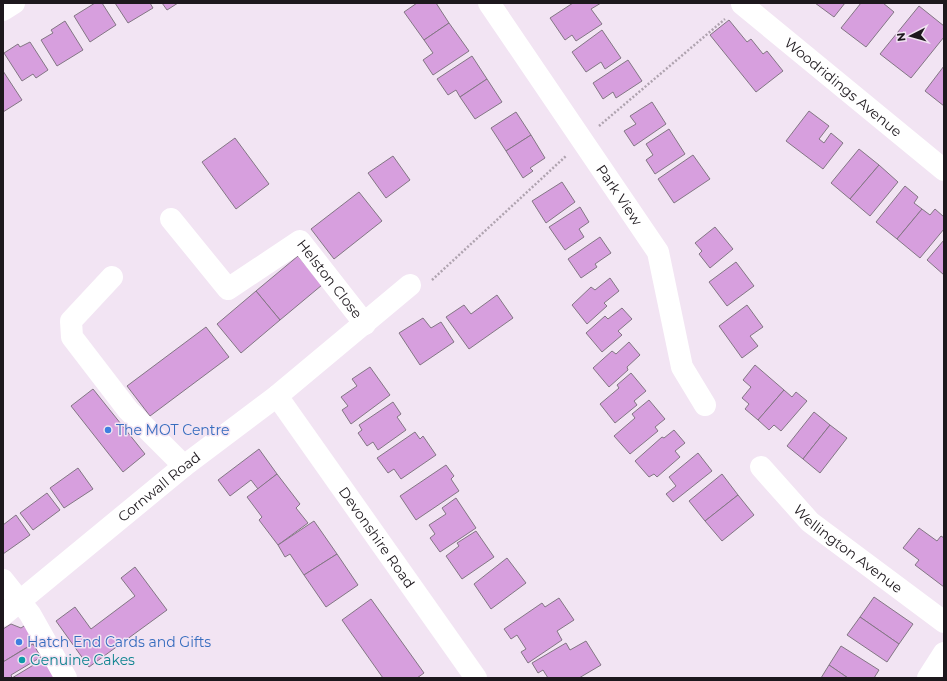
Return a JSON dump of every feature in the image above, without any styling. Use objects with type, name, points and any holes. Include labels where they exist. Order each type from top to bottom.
[{"type":"street","points":[[3,10],[14,3]]},
{"type":"street","name":"Park View","points":[[489,3],[658,252],[682,366],[705,406]]},
{"type":"street","name":"Woodridings Avenue","points":[[742,4],[944,170]]},
{"type":"street","name":"Helston Close","points":[[171,219],[228,289],[300,241],[365,324]]},
{"type":"street","points":[[112,277],[71,321],[72,337],[128,410],[184,466]]},
{"type":"street","name":"Cornwall Road","points":[[11,608],[184,466],[277,396],[410,285]]},
{"type":"street","name":"Devonshire Road","points":[[277,396],[476,678]]},
{"type":"street","name":"Wellington Avenue","points":[[760,467],[810,522],[944,622]]},
{"type":"street","points":[[3,580],[11,608],[30,614],[66,678]]},
{"type":"street","points":[[928,678],[944,653]]},
{"type":"building","points":[[95,3],[102,3],[116,25],[90,42],[74,16]]},
{"type":"building","points":[[115,3],[150,3],[153,8],[128,23]]},
{"type":"building","points":[[162,3],[178,3],[167,10]]},
{"type":"building","points":[[417,3],[436,3],[449,23],[424,40],[404,12]]},
{"type":"building","points":[[573,3],[601,3],[591,9],[602,24],[576,41],[572,35],[565,40],[550,18]]},
{"type":"building","points":[[815,3],[845,3],[834,17]]},
{"type":"building","points":[[861,3],[883,3],[894,12],[866,47],[841,28]]},
{"type":"building","points":[[919,6],[944,26],[944,37],[911,78],[880,54]]},
{"type":"building","points":[[729,20],[747,42],[751,39],[763,54],[767,51],[783,71],[756,92],[710,35]]},
{"type":"building","points":[[65,21],[83,50],[57,66],[41,40],[53,33],[51,30]]},
{"type":"building","points":[[449,23],[469,51],[433,75],[423,60],[433,53],[424,40]]},
{"type":"building","points":[[602,30],[621,58],[605,69],[601,62],[586,72],[572,52]]},
{"type":"building","points":[[30,42],[48,70],[36,78],[33,74],[22,81],[4,53],[18,44],[20,47]]},
{"type":"building","points":[[472,56],[487,79],[460,97],[456,90],[448,95],[437,79]]},
{"type":"building","points":[[628,60],[642,81],[616,98],[613,92],[603,99],[593,83]]},
{"type":"building","points":[[944,66],[944,106],[925,91]]},
{"type":"building","points":[[3,71],[22,100],[3,112]]},
{"type":"building","points":[[487,79],[502,102],[475,119],[460,97]]},
{"type":"building","points":[[652,102],[666,124],[634,146],[624,131],[636,124],[630,116]]},
{"type":"building","points":[[809,111],[829,126],[819,139],[824,143],[831,133],[843,143],[823,169],[786,141]]},
{"type":"building","points":[[516,112],[531,135],[506,151],[491,128]]},
{"type":"building","points":[[669,129],[685,154],[655,174],[646,160],[653,155],[646,144]]},
{"type":"building","points":[[531,135],[545,158],[530,168],[533,171],[523,178],[506,151]]},
{"type":"building","points":[[235,138],[269,184],[236,209],[202,162]]},
{"type":"building","points":[[859,149],[879,165],[850,199],[831,183]]},
{"type":"building","points":[[693,155],[710,179],[674,203],[658,179]]},
{"type":"building","points":[[393,156],[410,180],[386,198],[368,173]]},
{"type":"building","points":[[879,165],[898,182],[870,216],[850,199]]},
{"type":"building","points":[[562,182],[575,202],[546,223],[532,201]]},
{"type":"building","points":[[905,186],[918,197],[914,203],[922,209],[897,239],[876,222]]},
{"type":"building","points":[[359,192],[382,221],[334,259],[311,229]]},
{"type":"building","points":[[580,207],[589,222],[579,229],[584,237],[565,250],[549,227]]},
{"type":"building","points":[[922,209],[930,215],[935,209],[944,217],[944,229],[920,258],[897,239]]},
{"type":"building","points":[[715,227],[733,249],[710,268],[699,254],[702,251],[695,243]]},
{"type":"building","points":[[600,237],[611,253],[595,264],[597,267],[581,278],[568,259]]},
{"type":"building","points":[[944,240],[944,275],[927,260]]},
{"type":"building","points":[[298,256],[322,285],[280,320],[256,291]]},
{"type":"building","points":[[736,262],[754,286],[727,306],[709,282]]},
{"type":"building","points":[[610,278],[619,291],[604,303],[607,306],[587,324],[572,305],[591,287],[595,290]]},
{"type":"building","points":[[256,291],[280,320],[241,353],[217,324]]},
{"type":"building","points":[[497,295],[513,318],[469,349],[446,317],[464,305],[471,314]]},
{"type":"building","points":[[747,305],[763,327],[750,336],[758,346],[742,358],[719,326]]},
{"type":"building","points":[[622,308],[632,319],[618,331],[622,335],[602,352],[586,333],[605,316],[608,319]]},
{"type":"building","points":[[423,318],[431,328],[441,322],[454,342],[420,365],[399,333]]},
{"type":"building","points":[[206,327],[229,357],[150,416],[127,386]]},
{"type":"building","points":[[629,342],[640,355],[627,367],[628,370],[609,387],[593,368],[612,351],[616,354]]},
{"type":"building","points":[[755,365],[784,390],[758,420],[745,409],[749,404],[742,398],[751,387],[743,380]]},
{"type":"building","points":[[370,367],[390,395],[351,424],[342,410],[348,406],[341,397],[357,386],[352,379]]},
{"type":"building","points":[[631,373],[646,391],[634,401],[637,405],[615,423],[600,404],[619,388],[617,385]]},
{"type":"building","name":"The MOT Centre","points":[[93,389],[145,454],[123,472],[71,406]]},
{"type":"building","points":[[784,390],[792,397],[796,392],[807,401],[781,431],[774,425],[769,430],[758,420]]},
{"type":"building","points":[[649,400],[665,419],[655,427],[658,431],[630,454],[614,436],[635,418],[632,414]]},
{"type":"building","points":[[393,402],[401,414],[397,417],[406,430],[378,450],[373,442],[367,446],[358,433],[362,430],[359,425]]},
{"type":"building","points":[[814,412],[830,425],[803,459],[787,446]]},
{"type":"building","points":[[830,425],[847,438],[820,473],[803,459]]},
{"type":"building","points":[[674,430],[685,443],[675,451],[680,457],[657,477],[654,474],[649,477],[635,461],[662,437],[664,438]]},
{"type":"building","points":[[415,432],[420,439],[423,436],[436,455],[401,479],[394,469],[388,473],[377,458]]},
{"type":"building","points":[[259,449],[277,474],[258,489],[251,480],[230,496],[218,480]]},
{"type":"building","points":[[698,453],[712,471],[673,502],[666,494],[676,486],[669,477]]},
{"type":"building","points":[[446,465],[454,476],[451,479],[459,491],[416,520],[400,496]]},
{"type":"building","points":[[78,468],[93,489],[64,508],[50,488]]},
{"type":"building","points":[[277,474],[300,504],[296,508],[308,523],[278,545],[259,520],[262,517],[247,497]]},
{"type":"building","points":[[722,474],[738,495],[705,521],[689,501]]},
{"type":"building","points":[[47,493],[60,510],[33,530],[20,513]]},
{"type":"building","points":[[738,495],[754,515],[722,541],[705,521]]},
{"type":"building","points":[[456,498],[476,528],[440,552],[430,538],[435,534],[429,525],[446,514],[442,508]]},
{"type":"building","points":[[16,515],[30,535],[3,554],[3,525]]},
{"type":"building","points":[[314,521],[337,554],[304,575],[290,554],[285,557],[278,545]]},
{"type":"building","points":[[919,528],[937,541],[941,536],[944,538],[944,587],[915,565],[919,560],[903,548]]},
{"type":"building","points":[[476,531],[494,557],[462,579],[446,556],[459,546],[457,543]]},
{"type":"building","points":[[337,554],[358,585],[326,607],[304,575]]},
{"type":"building","points":[[507,558],[526,583],[491,609],[474,584]]},
{"type":"building","points":[[135,567],[167,610],[89,667],[56,621],[75,607],[91,629],[135,596],[121,578]]},
{"type":"building","points":[[874,597],[913,624],[899,644],[860,617]]},
{"type":"building","points":[[559,598],[574,620],[557,631],[562,640],[528,663],[521,652],[526,649],[517,635],[511,639],[504,629],[542,603],[545,607]]},
{"type":"building","points":[[371,599],[424,673],[417,678],[383,678],[342,620]]},
{"type":"building","points":[[860,617],[899,644],[887,662],[847,635]]},
{"type":"building","name":"Hatch End Cards and Gifts","points":[[11,624],[21,628],[27,624],[37,641],[3,662],[3,629]]},
{"type":"building","points":[[586,641],[601,665],[579,678],[548,678],[543,670],[538,673],[532,663],[566,643],[570,650]]},
{"type":"building","name":"Genuine Cakes","points":[[33,644],[41,657],[11,675],[12,678],[3,678],[3,662]]},
{"type":"building","points":[[841,646],[879,670],[874,678],[848,678],[829,665]]},
{"type":"building","points":[[45,658],[56,676],[52,678],[12,678]]},
{"type":"building","points":[[829,665],[848,678],[821,678]]},
{"type":"place","name":"The MOT Centre","points":[[108,430]]},
{"type":"place","name":"Hatch End Cards and Gifts","points":[[19,642]]},
{"type":"place","name":"Genuine Cakes","points":[[22,660]]}]
